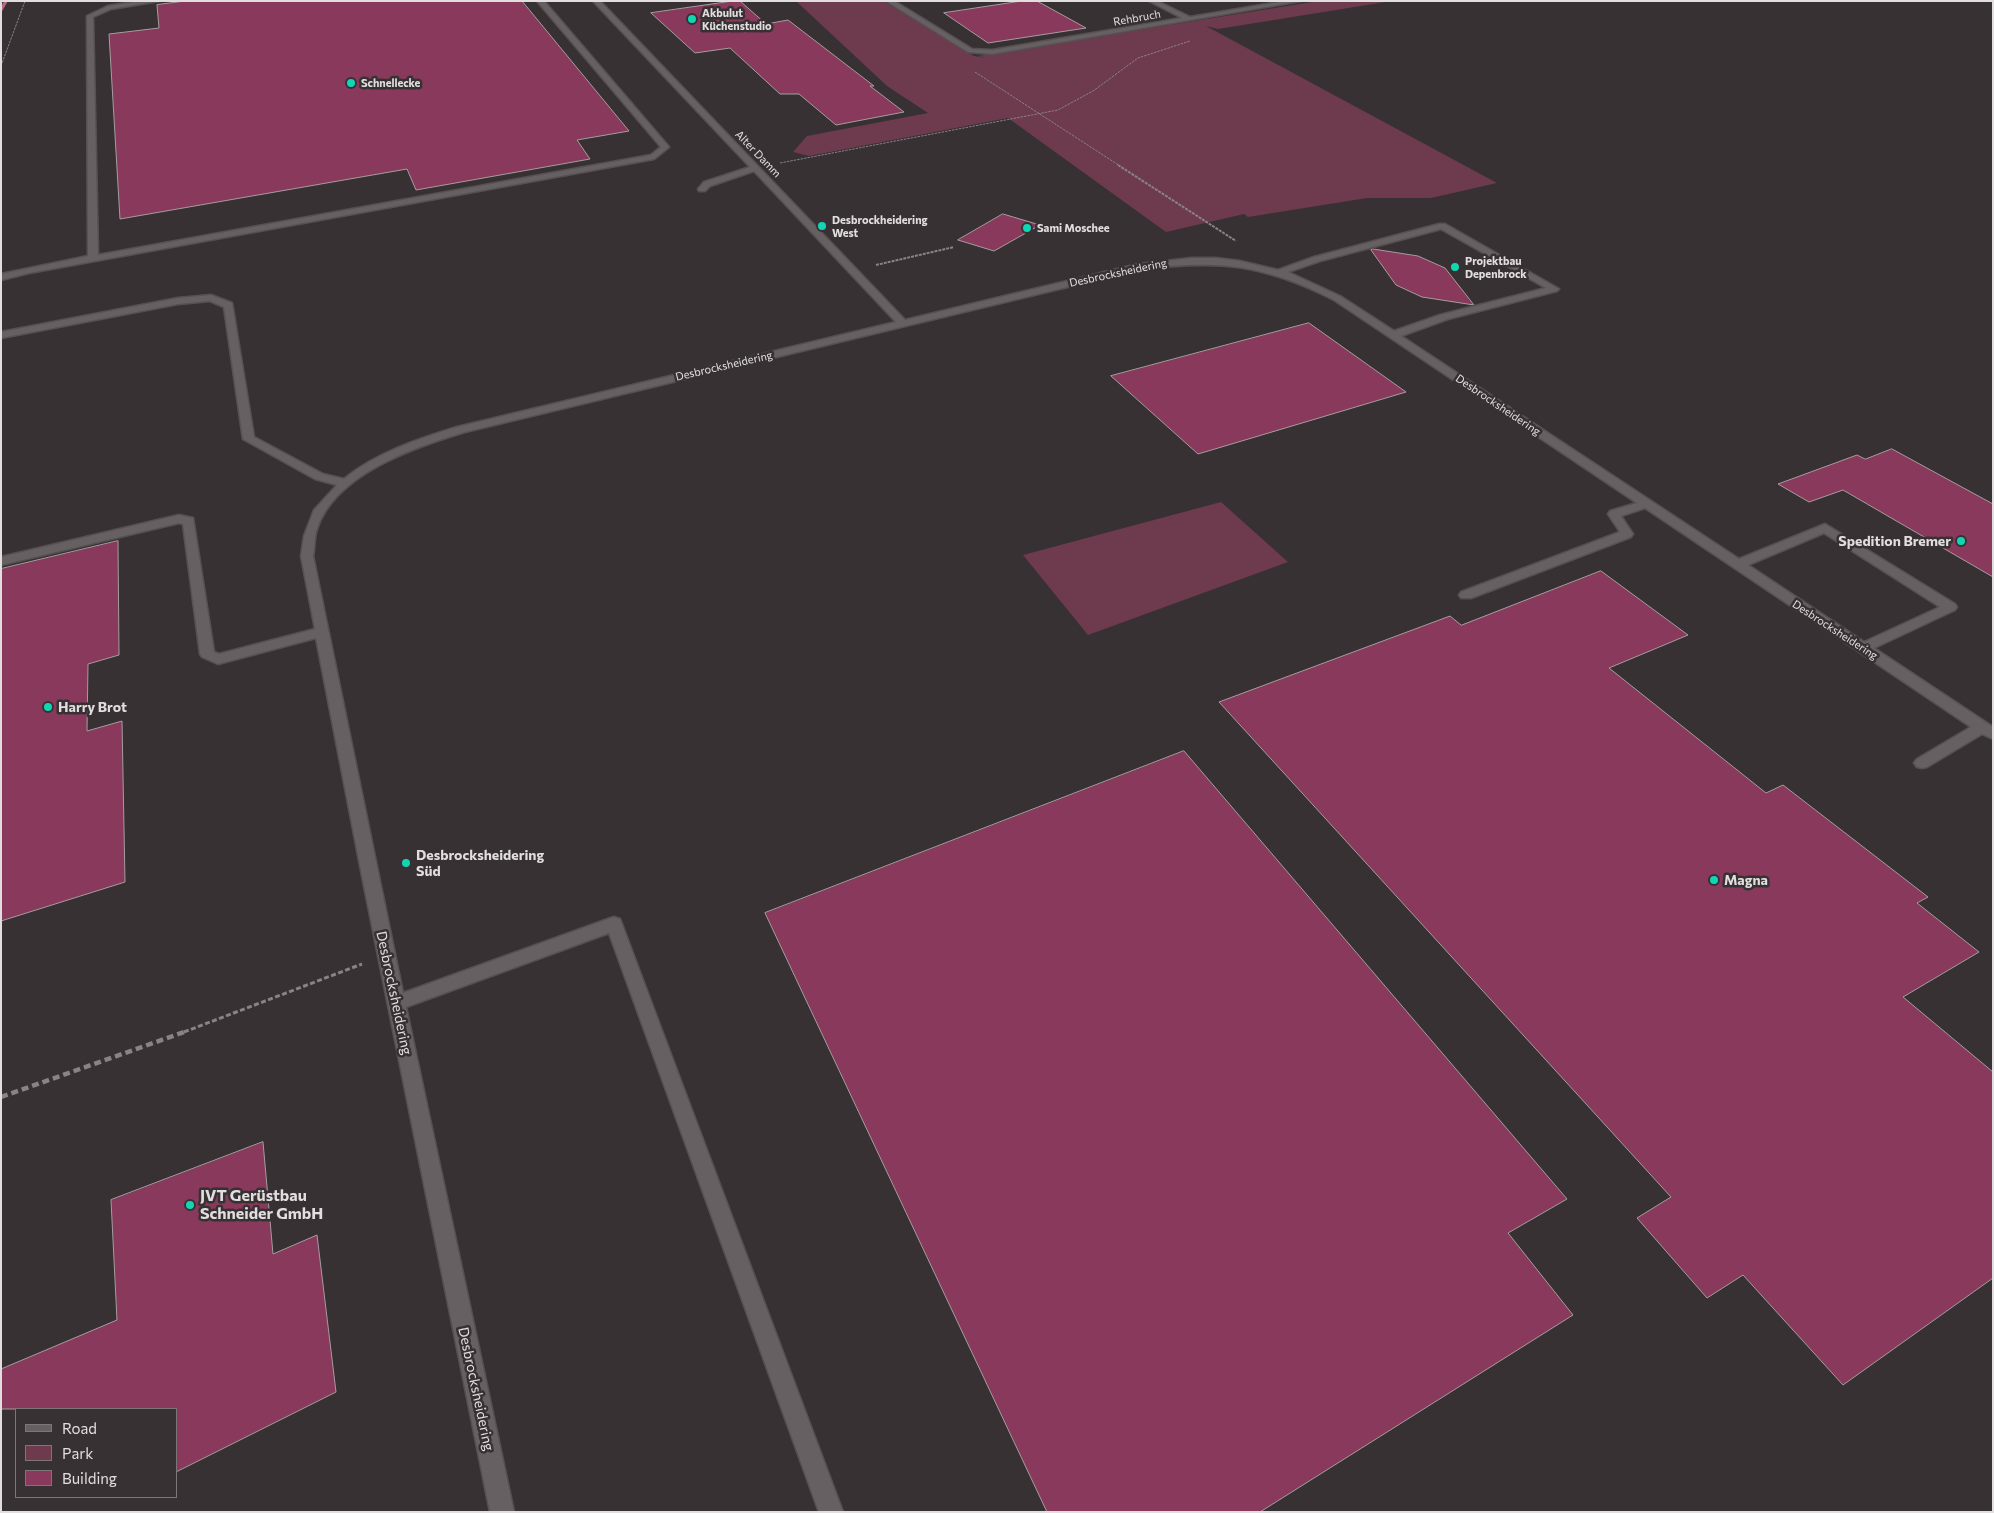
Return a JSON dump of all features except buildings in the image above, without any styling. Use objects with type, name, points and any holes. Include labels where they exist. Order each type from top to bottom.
[{"type":"street","points":[[92,258],[90,16],[110,7],[156,1]]},
{"type":"street","points":[[1,276],[654,156],[665,147],[540,1]]},
{"type":"street","name":"Alter Damm","points":[[596,1],[903,323]]},
{"type":"street","points":[[889,1],[970,51],[979,53]]},
{"type":"street","points":[[1152,1],[1188,19]]},
{"type":"street","points":[[1234,1],[1251,9]]},
{"type":"street","name":"Rehbruch","points":[[979,53],[1298,1]]},
{"type":"street","points":[[702,189],[707,184],[755,168]]},
{"type":"street","points":[[1280,272],[1317,259],[1442,226],[1554,289],[1444,317],[1393,335]]},
{"type":"street","name":"Desbrocksheidering","points":[[502,1512],[320,632],[307,556],[312,529],[325,505],[346,483],[378,461],[422,440],[461,429],[1138,267],[1192,261],[1244,263],[1280,272],[1330,294],[1736,566],[1987,730]]},
{"type":"street","points":[[1,335],[178,301],[211,298],[229,305],[248,439],[319,477],[346,483]]},
{"type":"street","points":[[1466,595],[1627,534],[1614,514],[1645,504]]},
{"type":"street","points":[[1,561],[179,519],[189,521],[207,654],[218,659],[320,632]]},
{"type":"street","points":[[1736,566],[1825,528],[1950,607],[1862,648]]},
{"type":"street","points":[[1922,764],[1987,730]]},
{"type":"street","points":[[396,1002],[614,924],[831,1512]]},
{"type":"path","points":[[1,66],[25,1]]},
{"type":"path","points":[[979,53],[963,64],[1237,242],[1244,263]]},
{"type":"path","points":[[755,168],[1058,110],[1093,91],[1138,58]]},
{"type":"path","points":[[853,270],[954,247]]},
{"type":"path","points":[[1,1097],[198,1027],[386,955]]},
{"type":"green space","points":[[796,1],[883,1],[974,56],[987,58],[978,56],[1318,1],[1392,1],[1218,29],[1206,26],[1497,183],[1431,198],[1367,198],[1248,217],[1244,214],[1166,232],[1008,118],[809,156],[793,152],[807,136],[928,113],[887,86]]},
{"type":"green space","points":[[1221,502],[1288,562],[1088,635],[1023,555]]},
{"type":"waterway","points":[[1,12],[6,1]]},
{"type":"place","name":"Akbulut Küchenstudio","points":[[692,19]]},
{"type":"place","name":"Schnellecke","points":[[351,83]]},
{"type":"place","name":"Desbrockheidering West","points":[[822,226]]},
{"type":"place","name":"Sami Moschee","points":[[1027,228]]},
{"type":"place","name":"Projektbau Depenbrock","points":[[1455,267]]},
{"type":"place","name":"Spedition Bremer","points":[[1961,541]]},
{"type":"place","name":"Harry Brot","points":[[48,707]]},
{"type":"place","name":"Desbrocksheidering Süd","points":[[406,863]]},
{"type":"place","name":"Magna","points":[[1714,880]]},
{"type":"place","name":"JVT Gerüstbau Schneider GmbH","points":[[190,1205]]}]
